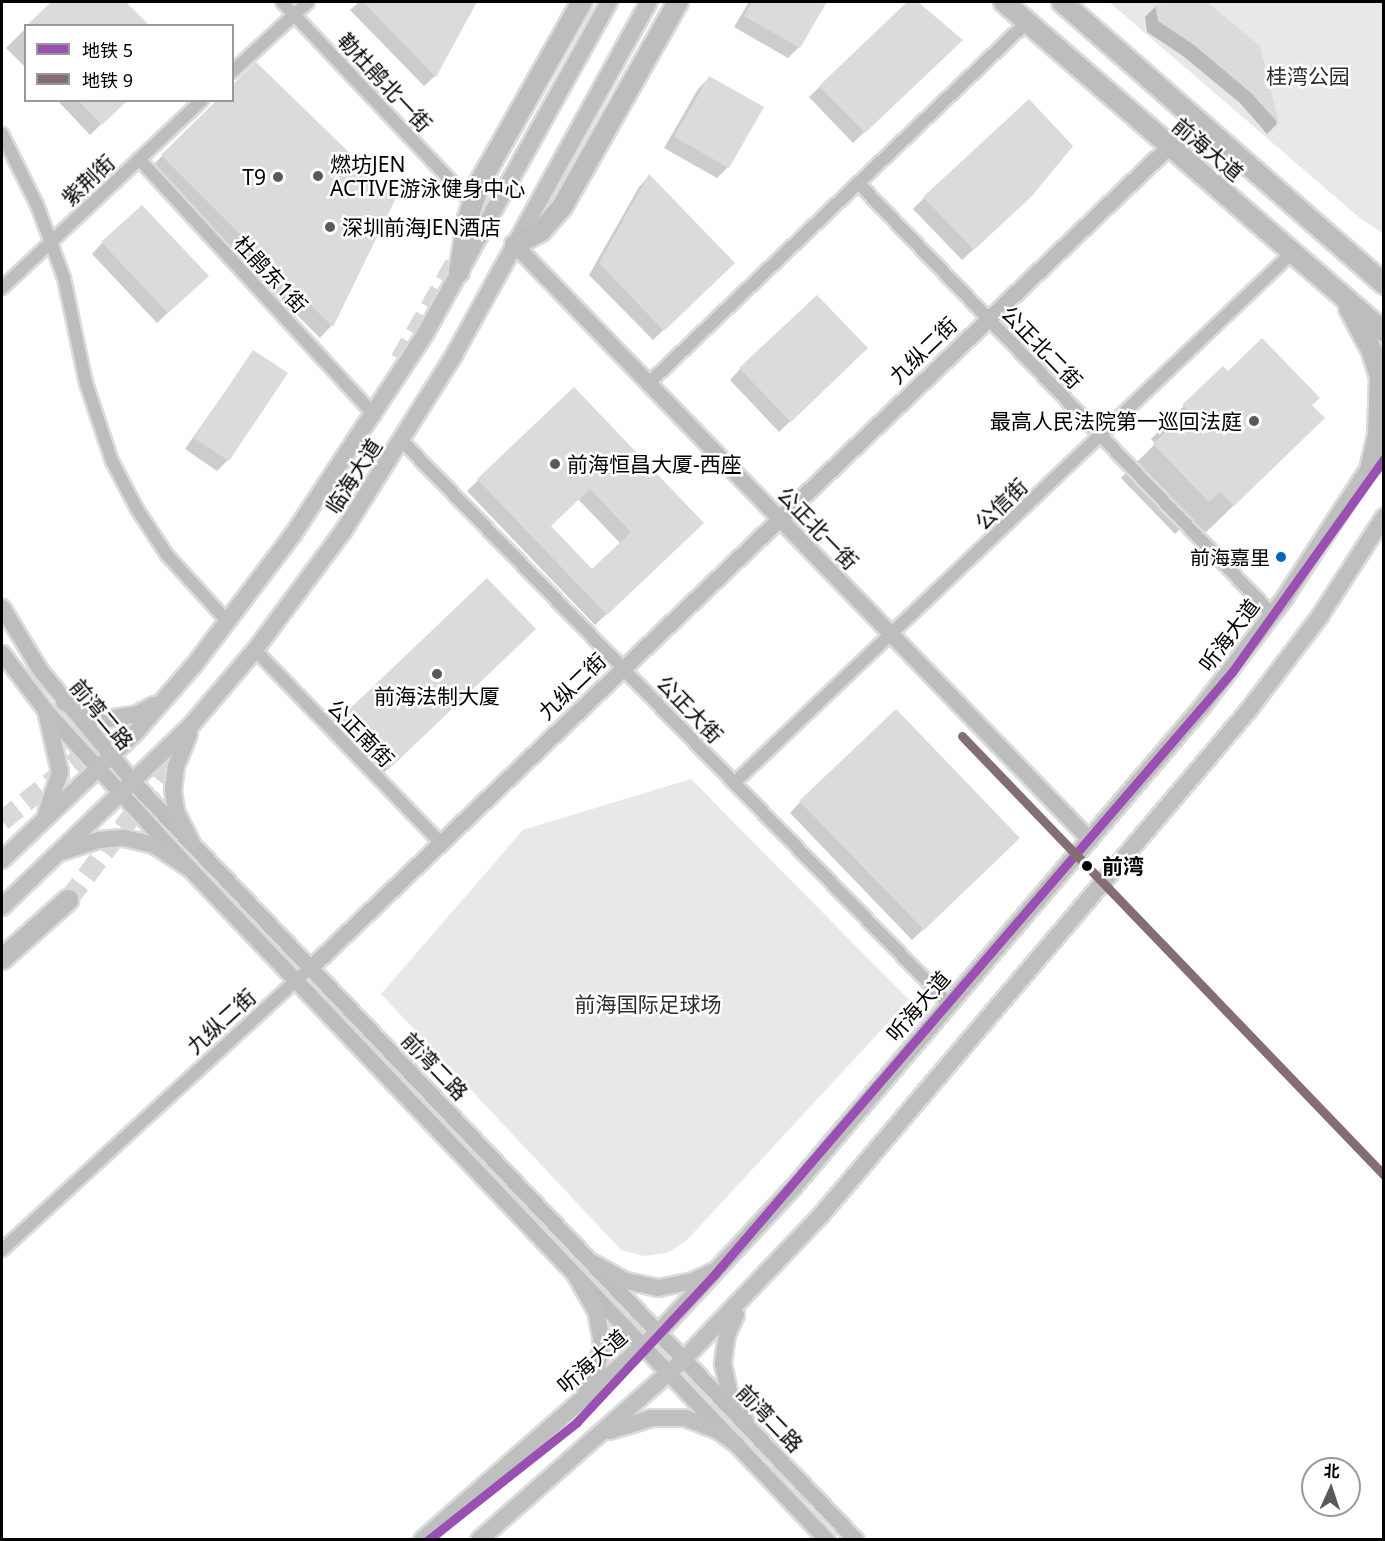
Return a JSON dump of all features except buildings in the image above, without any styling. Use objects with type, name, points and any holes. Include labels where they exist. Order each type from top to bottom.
[{"type":"main road","points":[[459,272],[472,203],[582,2]]},
{"type":"main road","name":"临海大道","points":[[2,860],[99,770],[163,700],[228,622],[374,415],[459,272],[609,2]]},
{"type":"main road","name":"临海大道","points":[[2,907],[128,789],[192,724],[255,650],[344,530],[402,441],[649,2]]},
{"type":"main road","points":[[514,245],[541,231],[562,207],[678,2]]},
{"type":"main road","name":"前海大道","points":[[1004,2],[1383,332]]},
{"type":"main road","name":"前海大道","points":[[1062,2],[1383,284]]},
{"type":"main road","points":[[1359,262],[1383,268]]},
{"type":"main road","points":[[1340,293],[1372,351],[1380,377],[1378,435],[1371,465]]},
{"type":"main road","name":"听海大道","points":[[422,1539],[643,1347],[721,1268],[950,1005],[1202,707],[1273,615],[1383,446]]},
{"type":"main road","points":[[479,1539],[669,1373],[746,1298],[1248,711],[1320,616],[1383,517]]},
{"type":"main road","points":[[64,702],[81,712],[107,718],[137,714],[163,700]]},
{"type":"main road","points":[[41,822],[51,807],[60,772],[45,711]]},
{"type":"main road","points":[[192,724],[176,766],[173,790],[176,812],[192,843]]},
{"type":"main road","points":[[58,853],[99,840],[124,838],[154,845],[189,868]]},
{"type":"main road","points":[[2,959],[68,900]]},
{"type":"main road","points":[[593,1263],[626,1281],[658,1288],[693,1281],[721,1268]]},
{"type":"main road","points":[[576,1276],[596,1311],[602,1341],[597,1369],[579,1402]]},
{"type":"main road","points":[[746,1298],[727,1334],[723,1364],[729,1392],[746,1423]]},
{"type":"main road","points":[[602,1433],[669,1416],[701,1422],[736,1444]]},
{"type":"street","name":"勒杜鹃北一街","points":[[282,2],[472,203]]},
{"type":"street","points":[[234,70],[308,2]]},
{"type":"street","points":[[649,383],[1027,22]]},
{"type":"street","name":"紫荆街","points":[[2,288],[200,102]]},
{"type":"street","points":[[2,134],[51,241],[64,278],[88,392],[112,461],[137,509],[167,555],[228,622]]},
{"type":"street","name":"九纵二街","points":[[2,1250],[312,966],[987,317],[1168,147]]},
{"type":"street","name":"杜鹃东1街","points":[[139,159],[374,415]]},
{"type":"street","name":"公正北二街","points":[[859,184],[1273,615]]},
{"type":"street","name":"公正北一街","points":[[514,245],[1090,840]]},
{"type":"street","name":"公信街","points":[[735,783],[1293,252]]},
{"type":"street","name":"公正大街","points":[[402,441],[950,1005]]},
{"type":"street","name":"前湾二路","points":[[2,607],[64,702],[111,757],[128,789],[189,868],[827,1539]]},
{"type":"street","name":"公正南街","points":[[255,650],[440,842]]},
{"type":"street","name":"前湾二路","points":[[2,653],[45,711],[99,770],[128,789],[192,843],[312,966],[856,1539]]},
{"type":"green space","name":"桂湾公园","points":[[1109,2],[1383,2],[1383,233],[1361,219]]},
{"type":"green space","name":"前海国际足球场","points":[[691,779],[909,1000],[686,1241],[667,1253],[644,1256],[621,1250],[381,994],[523,830]]},
{"type":"tunnel","points":[[400,360],[461,253]]},
{"type":"tunnel","points":[[2,821],[143,708]]},
{"type":"tunnel","points":[[68,900],[182,750]]},
{"type":"metro line","name":"5","points":[[428,1540],[576,1423],[714,1275],[1232,672],[1384,459]]},
{"type":"metro line","name":"9","points":[[962,736],[1384,1175]]},
{"type":"place","name":"燃坊JEN ACTIVE游泳健身中心","points":[[318,176]]},
{"type":"place","name":"T9","points":[[278,177]]},
{"type":"place","name":"深圳前海JEN酒店","points":[[330,227]]},
{"type":"place","name":"最高人民法院第一巡回法庭","points":[[1254,421]]},
{"type":"place","name":"前海恒昌大厦-西座","points":[[555,464]]},
{"type":"place","name":"前海嘉里","points":[[1281,557]]},
{"type":"place","name":"前海法制大厦","points":[[437,674]]},
{"type":"place","name":"前湾","points":[[1087,866]]}]
